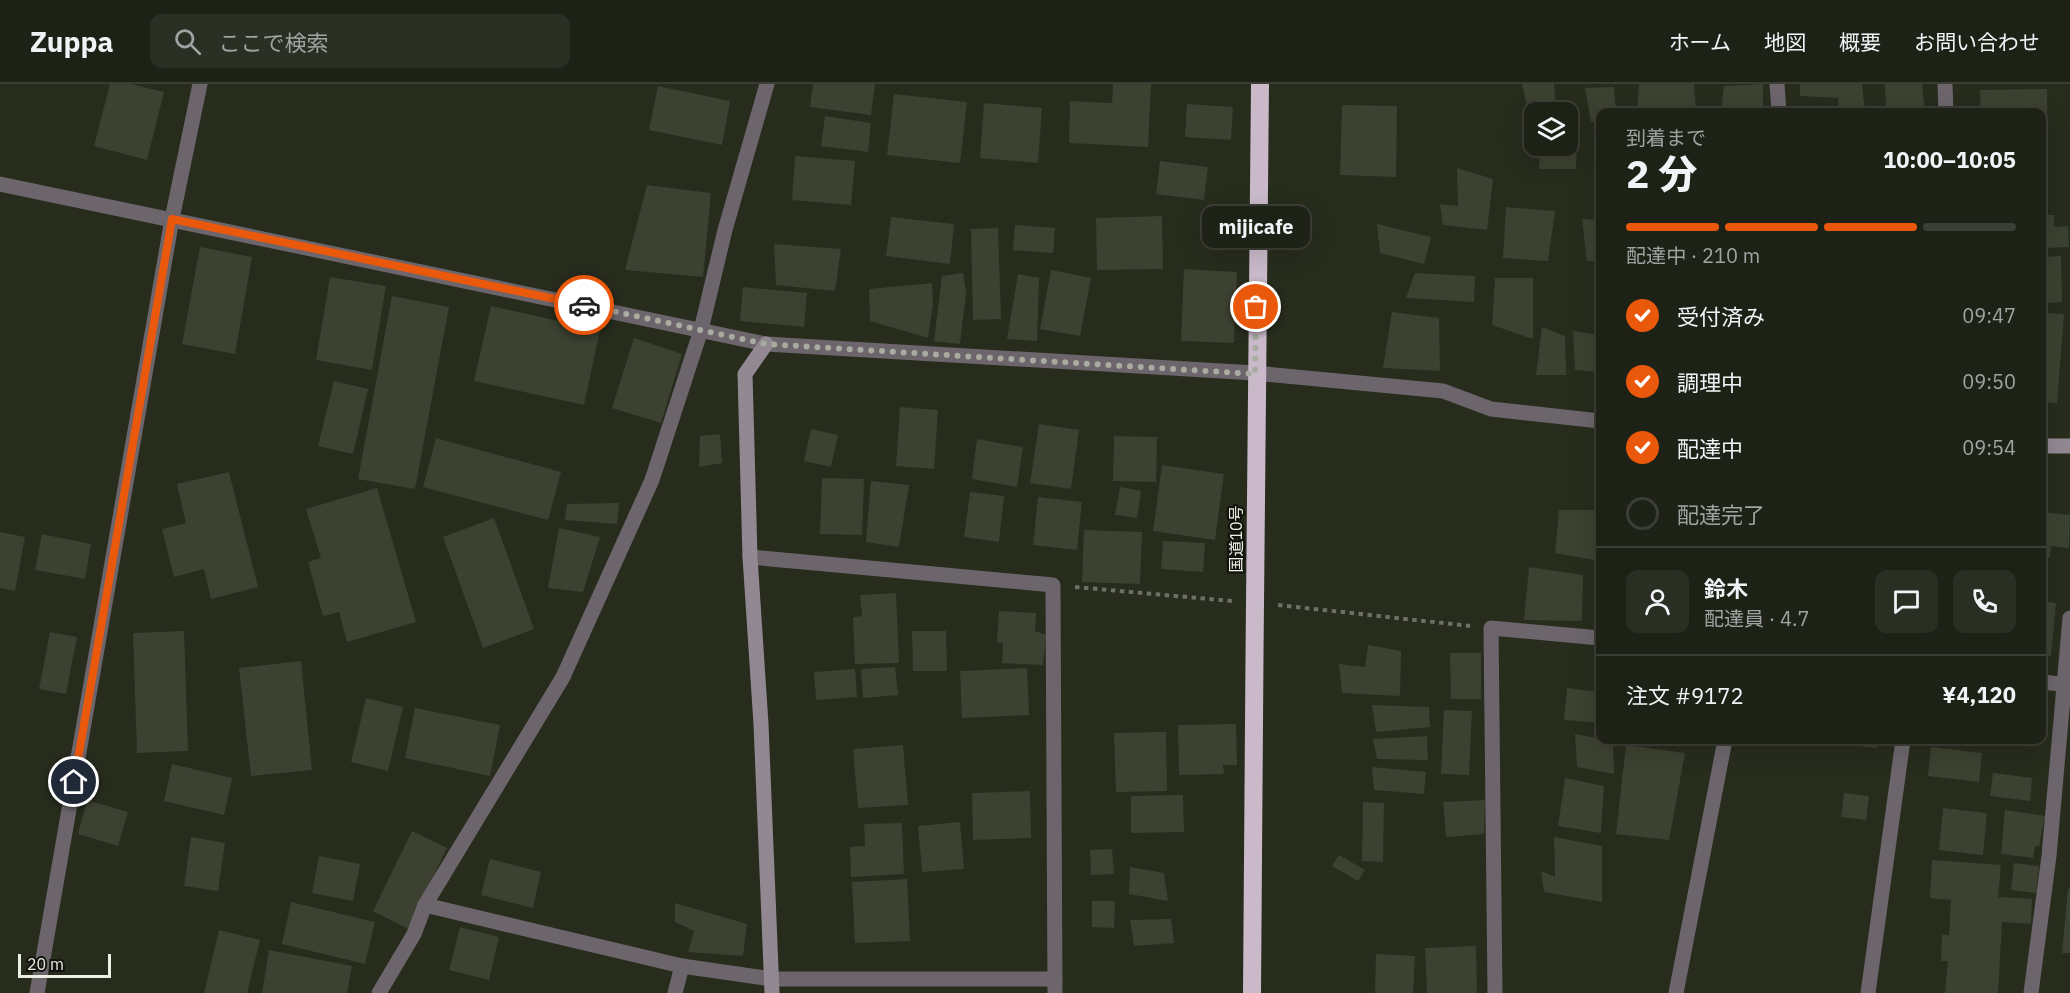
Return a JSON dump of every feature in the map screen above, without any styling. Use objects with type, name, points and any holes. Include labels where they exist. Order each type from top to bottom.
[{"type":"highway","name":"国道10号","points":[[1252,993],[1256,603],[1255,374],[1260,84]]},
{"type":"street","points":[[37,993],[172,219],[200,84]]},
{"type":"street","points":[[379,993],[414,934],[425,905],[563,677],[652,480],[701,330],[725,230],[767,84]]},
{"type":"street","points":[[1777,84],[1779,108]]},
{"type":"street","points":[[1945,84],[1946,108]]},
{"type":"street","points":[[0,184],[766,344],[1255,374],[1443,391],[1491,409],[1596,421]]},
{"type":"street","points":[[766,344],[744,374],[750,557],[761,724],[772,986]]},
{"type":"street","points":[[2046,446],[2070,446]]},
{"type":"street","points":[[425,905],[772,986],[1055,986],[1053,585],[750,557]]},
{"type":"street","points":[[2031,993],[2049,856],[2066,685],[2070,618]]},
{"type":"street","points":[[1494,993],[1491,628],[1596,638]]},
{"type":"street","points":[[2046,682],[2066,685]]},
{"type":"street","points":[[1676,993],[1724,744]]},
{"type":"street","points":[[1868,993],[1902,744]]},
{"type":"street","points":[[675,993],[682,966]]},
{"type":"path","points":[[1053,585],[1256,603],[1491,628]]},
{"type":"building","points":[[110,84],[131,84],[164,92],[147,160],[94,146]]},
{"type":"building","points":[[813,84],[875,84],[871,115],[810,107]]},
{"type":"building","points":[[1113,84],[1151,84],[1148,147],[1069,143],[1070,101],[1112,103]]},
{"type":"building","points":[[1522,84],[1554,84],[1555,102],[1526,102]]},
{"type":"building","points":[[1639,84],[1694,84],[1696,108],[1637,108]]},
{"type":"building","points":[[1763,84],[1763,108],[1721,108],[1724,86]]},
{"type":"building","points":[[1800,84],[1862,84],[1865,108],[1839,108],[1838,98],[1800,96]]},
{"type":"building","points":[[1885,84],[1922,84],[1925,108],[1886,108]]},
{"type":"building","points":[[658,86],[730,101],[722,145],[649,130]]},
{"type":"building","points":[[1614,87],[1616,108],[1596,108],[1596,121],[1591,122],[1585,88]]},
{"type":"building","points":[[2047,89],[2048,182],[2046,182],[2046,108],[1981,108],[1980,90]]},
{"type":"building","points":[[894,94],[967,102],[960,163],[887,155]]},
{"type":"building","points":[[984,103],[1042,108],[1038,163],[980,158]]},
{"type":"building","points":[[1187,104],[1233,107],[1231,140],[1185,137]]},
{"type":"building","points":[[1342,105],[1397,106],[1396,177],[1340,175]]},
{"type":"building","points":[[825,116],[871,123],[868,152],[821,146]]},
{"type":"building","points":[[795,156],[855,161],[851,205],[792,200]]},
{"type":"building","points":[[1540,156],[1576,156],[1576,169],[1539,169]]},
{"type":"building","points":[[1160,161],[1208,167],[1204,200],[1156,194]]},
{"type":"building","points":[[1457,168],[1493,179],[1487,230],[1443,225],[1440,204],[1458,206]]},
{"type":"building","points":[[647,185],[711,193],[703,277],[625,270]]},
{"type":"building","points":[[1506,207],[1555,211],[1548,261],[1503,258]]},
{"type":"building","points":[[2046,215],[2054,215],[2054,227],[2068,226],[2069,247],[2046,248]]},
{"type":"building","points":[[1162,216],[1163,269],[1097,270],[1096,218]]},
{"type":"building","points":[[891,217],[954,224],[950,264],[886,256]]},
{"type":"building","points":[[1582,219],[1596,220],[1596,261],[1587,261]]},
{"type":"building","points":[[1377,224],[1431,237],[1424,264],[1380,253]]},
{"type":"building","points":[[1015,225],[1055,228],[1053,253],[1013,250]]},
{"type":"building","points":[[998,228],[1001,319],[973,320],[971,229]]},
{"type":"building","points":[[774,244],[841,249],[835,291],[776,285]]},
{"type":"building","points":[[200,247],[252,257],[235,354],[182,344]]},
{"type":"building","points":[[2061,256],[2062,302],[2046,303],[2046,257]]},
{"type":"building","points":[[1184,269],[1237,272],[1234,343],[1181,341]]},
{"type":"building","points":[[1051,270],[1091,278],[1080,336],[1040,329]]},
{"type":"building","points":[[963,273],[966,293],[960,344],[934,341],[942,276]]},
{"type":"building","points":[[1415,273],[1475,276],[1474,302],[1406,298]]},
{"type":"building","points":[[1018,274],[1039,278],[1037,341],[1007,339]]},
{"type":"building","points":[[330,277],[386,286],[372,370],[316,360]]},
{"type":"building","points":[[1495,278],[1533,278],[1533,339],[1492,325]]},
{"type":"building","points":[[932,283],[933,303],[928,338],[870,321],[869,289]]},
{"type":"building","points":[[743,287],[807,293],[804,327],[740,321]]},
{"type":"building","points":[[392,296],[449,307],[415,489],[358,479]]},
{"type":"building","points":[[491,306],[600,330],[584,405],[474,381]]},
{"type":"building","points":[[1392,312],[1439,318],[1440,371],[1383,368]]},
{"type":"building","points":[[2046,313],[2064,314],[2057,403],[2046,402]]},
{"type":"building","points":[[1542,327],[1565,336],[1566,375],[1536,375]]},
{"type":"building","points":[[1573,331],[1596,334],[1596,372],[1575,370]]},
{"type":"building","points":[[634,338],[682,354],[661,423],[612,408]]},
{"type":"building","points":[[334,381],[368,389],[353,454],[318,446]]},
{"type":"building","points":[[900,407],[938,410],[934,469],[896,466]]},
{"type":"building","points":[[1039,424],[1079,430],[1071,489],[1030,483]]},
{"type":"building","points":[[811,429],[838,435],[831,467],[804,461]]},
{"type":"building","points":[[720,434],[722,463],[699,467],[700,436]]},
{"type":"building","points":[[1114,436],[1157,437],[1156,482],[1113,481]]},
{"type":"building","points":[[436,438],[561,472],[548,520],[423,487]]},
{"type":"building","points":[[977,439],[1023,447],[1017,487],[972,479]]},
{"type":"building","points":[[1162,465],[1224,474],[1215,540],[1153,531]]},
{"type":"building","points":[[229,472],[258,587],[211,599],[204,569],[174,577],[162,529],[186,523],[177,484]]},
{"type":"building","points":[[822,478],[864,479],[862,535],[820,534]]},
{"type":"building","points":[[871,481],[909,485],[899,547],[866,542]]},
{"type":"building","points":[[1120,487],[1141,491],[1137,518],[1115,515]]},
{"type":"building","points":[[377,488],[416,622],[347,642],[339,612],[323,616],[308,562],[321,558],[306,509]]},
{"type":"building","points":[[970,492],[1004,496],[999,542],[964,537]]},
{"type":"building","points":[[1038,497],[1082,502],[1077,550],[1033,545]]},
{"type":"building","points":[[619,503],[617,524],[565,520],[567,504]]},
{"type":"building","points":[[1559,510],[1596,510],[1596,560],[1555,553]]},
{"type":"building","points":[[2046,512],[2070,515],[2069,548],[2051,546],[2050,558],[2046,558]]},
{"type":"building","points":[[494,518],[534,629],[483,648],[443,537]]},
{"type":"building","points":[[559,528],[600,537],[583,592],[548,588]]},
{"type":"building","points":[[1084,530],[1142,532],[1140,584],[1082,582]]},
{"type":"building","points":[[0,532],[25,537],[15,591],[0,588]]},
{"type":"building","points":[[42,534],[91,544],[85,579],[35,570]]},
{"type":"building","points":[[1163,541],[1205,543],[1203,572],[1161,569]]},
{"type":"building","points":[[1529,567],[1583,575],[1582,621],[1524,620]]},
{"type":"building","points":[[896,593],[899,663],[855,664],[853,617],[862,616],[860,595]]},
{"type":"building","points":[[2046,602],[2056,603],[2051,656],[2046,655]]},
{"type":"building","points":[[999,611],[1036,613],[1035,631],[1046,635],[1043,665],[1002,663],[1003,643],[997,642]]},
{"type":"building","points":[[184,631],[188,751],[137,753],[133,633]]},
{"type":"building","points":[[912,631],[946,631],[947,671],[913,671]]},
{"type":"building","points":[[50,632],[77,637],[66,694],[39,689]]},
{"type":"building","points":[[1368,645],[1401,651],[1400,696],[1342,693],[1339,664],[1365,667]]},
{"type":"building","points":[[1450,653],[1481,653],[1481,699],[1451,699]]},
{"type":"building","points":[[301,661],[312,770],[251,776],[239,668]]},
{"type":"building","points":[[895,667],[898,695],[863,698],[861,669]]},
{"type":"building","points":[[1027,668],[1029,715],[962,718],[960,671]]},
{"type":"building","points":[[855,669],[857,697],[816,700],[814,672]]},
{"type":"building","points":[[1567,688],[1596,692],[1596,723],[1564,720]]},
{"type":"building","points":[[366,698],[403,707],[388,771],[351,762]]},
{"type":"building","points":[[1372,705],[1429,707],[1430,727],[1376,732]]},
{"type":"building","points":[[415,708],[500,725],[490,776],[405,758]]},
{"type":"building","points":[[1444,710],[1472,711],[1469,775],[1441,774]]},
{"type":"building","points":[[1236,724],[1237,765],[1223,765],[1224,774],[1179,775],[1178,725]]},
{"type":"building","points":[[1166,732],[1167,791],[1116,792],[1114,733]]},
{"type":"building","points":[[1575,734],[1596,738],[1596,744],[1613,744],[1614,774],[1577,767]]},
{"type":"building","points":[[1427,736],[1428,760],[1377,759],[1373,739]]},
{"type":"building","points":[[1858,744],[1878,744],[1877,748],[1858,746]]},
{"type":"building","points":[[903,745],[908,805],[858,808],[853,749]]},
{"type":"building","points":[[1626,745],[1685,753],[1669,840],[1616,834]]},
{"type":"building","points":[[1931,747],[1982,753],[1979,782],[1928,776]]},
{"type":"building","points":[[172,764],[232,778],[224,815],[164,801]]},
{"type":"building","points":[[1372,767],[1426,772],[1424,794],[1374,790]]},
{"type":"building","points":[[1993,773],[2032,778],[2030,801],[1990,796]]},
{"type":"building","points":[[1565,778],[1604,786],[1601,833],[1558,826]]},
{"type":"building","points":[[1030,791],[1031,838],[973,840],[972,793]]},
{"type":"building","points":[[1844,793],[1869,796],[1866,820],[1841,817]]},
{"type":"building","points":[[1183,795],[1184,832],[1131,833],[1131,796]]},
{"type":"building","points":[[87,800],[128,812],[118,846],[78,834]]},
{"type":"building","points":[[1485,800],[1484,834],[1446,837],[1443,802]]},
{"type":"building","points":[[1363,802],[1384,803],[1383,862],[1362,861]]},
{"type":"building","points":[[1943,808],[1987,813],[1983,855],[1939,850]]},
{"type":"building","points":[[2005,810],[2045,816],[2039,846],[2035,846],[2033,858],[2001,854]]},
{"type":"building","points":[[960,822],[964,869],[922,872],[918,826]]},
{"type":"building","points":[[902,823],[904,874],[851,877],[850,847],[865,846],[864,824]]},
{"type":"building","points":[[412,831],[447,848],[408,929],[373,911]]},
{"type":"building","points":[[191,837],[225,843],[218,891],[184,886]]},
{"type":"building","points":[[1554,837],[1602,846],[1602,902],[1544,892],[1541,871],[1555,877]]},
{"type":"building","points":[[1112,849],[1114,874],[1091,875],[1090,850]]},
{"type":"building","points":[[1339,855],[1365,870],[1358,881],[1332,866]]},
{"type":"building","points":[[319,856],[360,864],[353,901],[312,893]]},
{"type":"building","points":[[490,859],[541,872],[533,908],[481,895]]},
{"type":"building","points":[[1932,860],[2001,865],[1998,897],[2032,899],[2031,924],[2002,922],[1998,993],[1945,993],[1948,961],[1941,961],[1942,935],[1949,935],[1951,900],[1930,898]]},
{"type":"building","points":[[2014,863],[2039,866],[2036,893],[2011,890]]},
{"type":"building","points":[[1130,867],[1164,873],[1168,901],[1129,894]]},
{"type":"building","points":[[907,879],[910,941],[855,943],[852,882]]},
{"type":"building","points":[[2068,888],[2070,889],[2070,953],[2062,953]]},
{"type":"building","points":[[1092,901],[1115,901],[1114,928],[1092,927]]},
{"type":"building","points":[[291,902],[375,922],[365,964],[282,944]]},
{"type":"building","points":[[675,903],[747,924],[743,956],[688,952],[694,931],[675,922]]},
{"type":"building","points":[[1171,919],[1174,943],[1134,946],[1130,920]]},
{"type":"building","points":[[460,927],[499,937],[489,980],[449,970]]},
{"type":"building","points":[[219,930],[260,940],[247,993],[204,993]]},
{"type":"building","points":[[1476,946],[1477,993],[1427,993],[1425,948]]},
{"type":"building","points":[[269,950],[352,966],[347,993],[262,993]]},
{"type":"building","points":[[1376,954],[1415,956],[1413,993],[1375,993]]},
{"type":"way so far","points":[[584,305],[766,344],[1255,374],[1256,307]]},
{"type":"place","name":"mijicafe","points":[[1256,307]]},
{"type":"route","points":[[74,782],[172,219],[584,305]]}]
